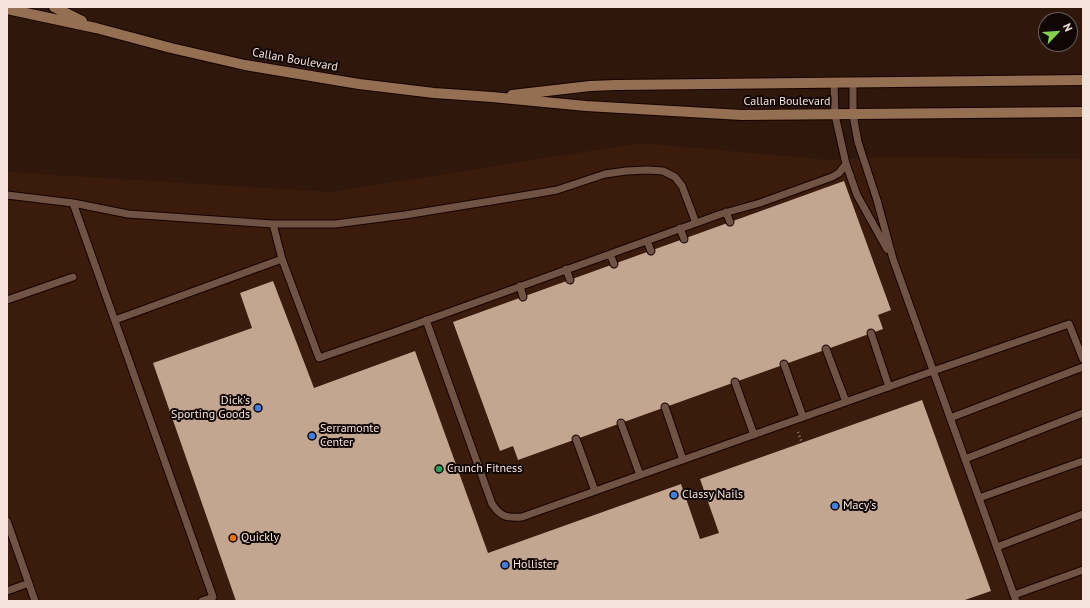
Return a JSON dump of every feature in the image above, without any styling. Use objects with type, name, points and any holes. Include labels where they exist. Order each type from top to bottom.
[{"type":"street","name":"Callan Boulevard","points":[[54,7],[96,28]]},
{"type":"street","name":"Callan Boulevard","points":[[7,9],[96,28],[208,57],[320,79],[396,89],[586,106],[726,115],[1083,112]]},
{"type":"street","name":"Callan Boulevard","points":[[492,97],[603,85],[1083,80]]},
{"type":"lane","points":[[834,82],[835,115],[846,164],[857,195],[893,259]]},
{"type":"lane","points":[[853,82],[853,114],[858,142],[877,200],[893,259],[1015,598],[1083,570]]},
{"type":"lane","points":[[273,224],[282,259],[319,358],[680,228],[726,212],[760,204],[832,177],[839,173],[846,164]]},
{"type":"lane","points":[[7,195],[73,203],[128,214],[273,224],[335,224],[405,215],[557,190],[605,174],[648,170],[663,172],[675,177],[682,186],[696,223]]},
{"type":"lane","points":[[73,203],[213,597],[202,601]]},
{"type":"lane","points":[[726,212],[730,222]]},
{"type":"lane","points":[[680,228],[684,239]]},
{"type":"lane","points":[[647,240],[651,251]]},
{"type":"lane","points":[[610,254],[614,264]]},
{"type":"lane","points":[[115,320],[282,259]]},
{"type":"lane","points":[[566,270],[570,280]]},
{"type":"lane","points":[[7,300],[73,277]]},
{"type":"lane","points":[[520,286],[523,297]]},
{"type":"lane","points":[[426,320],[492,504],[498,513],[509,518],[522,517],[889,386],[1069,324],[1083,359]]},
{"type":"lane","points":[[871,333],[889,386]]},
{"type":"lane","points":[[826,349],[846,402]]},
{"type":"lane","points":[[784,364],[803,417]]},
{"type":"lane","points":[[950,418],[1083,367]]},
{"type":"lane","points":[[735,382],[754,435]]},
{"type":"lane","points":[[665,407],[683,460]]},
{"type":"lane","points":[[965,459],[1083,413]]},
{"type":"lane","points":[[620,423],[640,475]]},
{"type":"lane","points":[[576,439],[595,491]]},
{"type":"lane","points":[[979,498],[1083,461]]},
{"type":"lane","points":[[997,547],[1083,514]]},
{"type":"lane","points":[[7,521],[36,601]]},
{"type":"lane","points":[[7,591],[29,583]]},
{"type":"shaded area","name":"Serramonte Center","points":[[640,143],[829,160],[878,157],[1083,159],[1083,601],[7,601],[7,172],[331,192]]},
{"type":"building","points":[[844,181],[891,310],[878,315],[883,329],[518,460],[513,446],[500,451],[453,322]]},
{"type":"building","name":"Serramonte Center","points":[[273,281],[314,388],[415,351],[488,553],[681,484],[700,539],[719,533],[700,479],[922,400],[991,591],[962,601],[236,601],[153,363],[252,328],[240,293]]},
{"type":"place","name":"Dick's Sporting Goods","points":[[258,408]]},
{"type":"place","name":"Serramonte Center","points":[[312,436]]},
{"type":"place","name":"Crunch Fitness","points":[[439,469]]},
{"type":"place","name":"Classy Nails","points":[[674,495]]},
{"type":"place","name":"Macy's","points":[[835,506]]},
{"type":"place","name":"Quickly","points":[[233,538]]},
{"type":"place","name":"Hollister","points":[[505,565]]}]
